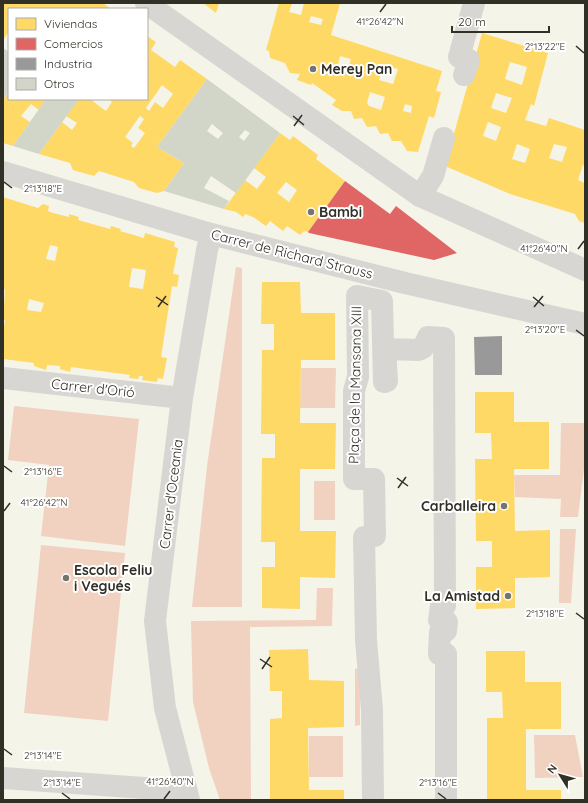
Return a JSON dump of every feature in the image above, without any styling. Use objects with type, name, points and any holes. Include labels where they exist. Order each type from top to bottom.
[{"type":"street","points":[[146,3],[420,196],[585,270]]},
{"type":"street","points":[[464,75],[469,60],[459,57],[474,3]]},
{"type":"street","points":[[420,196],[433,176],[444,138]]},
{"type":"street","name":"Carrer de Richard Strauss","points":[[3,172],[211,234],[405,283],[585,324]]},
{"type":"street","name":"Carrer d'Oceania","points":[[188,796],[165,708],[156,621],[182,398],[211,234]]},
{"type":"street","name":"Plaça de la Mansana XIII","points":[[373,800],[372,710],[366,640],[364,537],[375,536],[374,479],[354,479],[354,391],[358,377],[357,296],[382,301],[384,382],[387,381],[385,350],[419,350],[423,348],[428,337],[444,338],[446,606],[441,606],[439,620],[447,622],[446,631],[440,632],[439,654],[446,654],[446,800]]},
{"type":"street","name":"Carrer d'Orió","points":[[3,378],[182,398]]},
{"type":"street","points":[[3,778],[188,796]]},
{"type":"shaded area","points":[[236,267],[242,268],[242,607],[192,607],[207,466]]},
{"type":"shaded area","points":[[301,368],[336,368],[335,408],[300,408]]},
{"type":"shaded area","points":[[14,406],[139,419],[125,546],[41,536],[49,465],[8,460]]},
{"type":"shaded area","points":[[561,423],[585,423],[585,461],[578,517],[560,517],[561,499],[515,497],[514,475],[560,475]]},
{"type":"shaded area","points":[[314,481],[335,481],[335,520],[314,520]]},
{"type":"shaded area","points":[[560,529],[576,529],[571,603],[559,603]]},
{"type":"shaded area","points":[[41,545],[125,553],[108,721],[24,713]]},
{"type":"shaded area","points":[[317,588],[333,588],[332,626],[250,627],[251,800],[220,800],[209,768],[193,702],[191,621],[316,620]]},
{"type":"shaded area","points":[[360,668],[360,725],[355,726],[355,669]]},
{"type":"shaded area","points":[[534,735],[575,735],[583,777],[535,778]]},
{"type":"shaded area","points":[[309,736],[343,736],[343,777],[309,777]]},
{"type":"building: Viviendas","points":[[3,3],[103,3],[110,8],[8,8],[8,33],[3,40]]},
{"type":"building: Viviendas","points":[[203,3],[219,3],[216,13]]},
{"type":"building: Viviendas","points":[[279,3],[292,3],[289,12],[301,15],[304,3],[340,3],[331,35],[442,71],[436,91],[441,92],[434,118],[429,116],[418,152],[407,151],[401,141],[392,141],[388,133],[380,134],[376,126],[367,127],[362,118],[354,119],[351,111],[342,111],[332,105],[336,100],[312,83],[311,85],[297,80],[300,74],[290,73],[285,63],[270,58],[269,51],[266,50]],"holes":[[[311,16],[323,19],[321,25],[309,22]],[[340,56],[351,59],[347,72],[337,70]],[[384,65],[398,69],[393,84],[379,80]],[[370,92],[385,97],[381,110],[369,106],[367,103]],[[405,104],[412,106],[411,113],[403,111]]]},
{"type":"building: Viviendas","points":[[482,33],[548,53],[534,106],[531,104],[525,120],[546,126],[549,118],[585,130],[585,166],[583,165],[578,180],[585,183],[585,223],[579,221],[575,214],[510,194],[445,166]],"holes":[[[510,62],[527,67],[522,85],[505,79]],[[496,93],[512,98],[506,113],[491,108]],[[488,122],[501,127],[496,141],[483,136]],[[517,144],[530,149],[525,163],[512,159]],[[554,144],[567,147],[562,162],[549,158]]]},
{"type":"building: Viviendas","points":[[148,37],[156,42],[151,50],[175,67],[180,60],[207,79],[157,147],[184,163],[164,191],[157,193],[139,188],[134,182],[99,171],[94,176],[73,170],[70,163],[39,154],[62,122],[72,130],[77,123],[66,116],[78,100],[91,100],[106,111],[112,102],[110,100],[148,100]],"holes":[[[162,85],[173,94],[163,108],[155,102],[149,111],[146,108]],[[140,116],[144,119],[138,128],[145,133],[134,148],[131,146],[133,143],[125,137]]]},
{"type":"building: Viviendas","points":[[8,93],[8,100],[45,100],[39,110],[31,104],[21,116],[30,122],[13,146],[3,143],[3,100]]},
{"type":"building: Viviendas","points":[[280,133],[290,140],[293,136],[318,155],[316,159],[345,181],[308,232],[304,231],[300,235],[287,226],[283,231],[270,221],[266,226],[253,217],[245,214],[243,217],[236,212],[224,209],[245,180],[257,189],[266,177],[254,168]],"holes":[[[286,182],[297,190],[289,202],[277,193]]]},
{"type":"building: Viviendas","points":[[3,197],[38,208],[43,204],[49,206],[48,211],[53,213],[69,217],[69,214],[79,217],[78,220],[110,229],[111,226],[121,229],[120,231],[144,238],[145,233],[175,242],[174,247],[178,248],[173,274],[179,275],[177,287],[172,286],[161,357],[167,358],[163,379],[158,378],[157,382],[142,380],[143,376],[139,376],[138,379],[129,378],[130,375],[71,367],[70,372],[60,369],[60,366],[47,365],[46,370],[34,366],[34,363],[3,359],[5,290],[3,289]],"holes":[[[50,245],[58,247],[55,261],[46,259]],[[132,268],[146,270],[143,289],[129,287]],[[29,299],[44,303],[41,312],[27,310]]]},
{"type":"building: Viviendas","points":[[262,282],[300,282],[301,313],[335,313],[335,360],[301,360],[300,423],[336,423],[335,469],[300,469],[300,531],[336,531],[335,578],[300,577],[300,609],[262,608],[262,567],[275,567],[275,542],[261,542],[262,458],[275,458],[275,434],[261,434],[262,350],[274,350],[274,324],[261,324]]},
{"type":"building: Viviendas","points":[[475,392],[514,392],[514,422],[549,422],[549,469],[514,469],[515,531],[550,530],[550,577],[515,578],[515,608],[476,609],[476,567],[492,567],[492,541],[476,541],[475,459],[492,459],[491,433],[475,433]]},
{"type":"building: Viviendas","points":[[308,649],[309,680],[344,681],[344,727],[308,728],[309,790],[344,790],[344,800],[270,800],[270,719],[282,718],[282,691],[270,691],[269,650]]},
{"type":"building: Viviendas","points":[[486,651],[525,651],[525,682],[561,682],[561,729],[526,729],[526,790],[561,790],[561,800],[487,800],[487,718],[503,718],[502,692],[486,692]]},
{"type":"building: Comercios","points":[[345,181],[390,214],[396,206],[457,253],[434,260],[309,233],[308,232]]},
{"type":"building: Industria","points":[[502,336],[502,375],[475,375],[474,337]]},
{"type":"building: Otros","points":[[3,48],[8,51],[8,93],[3,100]]},
{"type":"building: Otros","points":[[207,79],[280,133],[236,193],[211,176],[204,188],[229,201],[224,209],[164,191],[184,163],[157,147]],"holes":[[[212,124],[223,133],[218,139],[207,131]],[[245,130],[250,133],[244,141],[239,137]]]},
{"type":"building: Otros","points":[[45,100],[78,100],[39,154],[13,146]]},
{"type":"place","name":"Merey Pan","points":[[313,69]]},
{"type":"place","name":"Bambi","points":[[311,212]]},
{"type":"place","name":"Carballeira","points":[[504,506]]},
{"type":"place","name":"Escola Feliu i Vegués","points":[[66,578]]},
{"type":"place","name":"La Amistad","points":[[508,596]]}]
